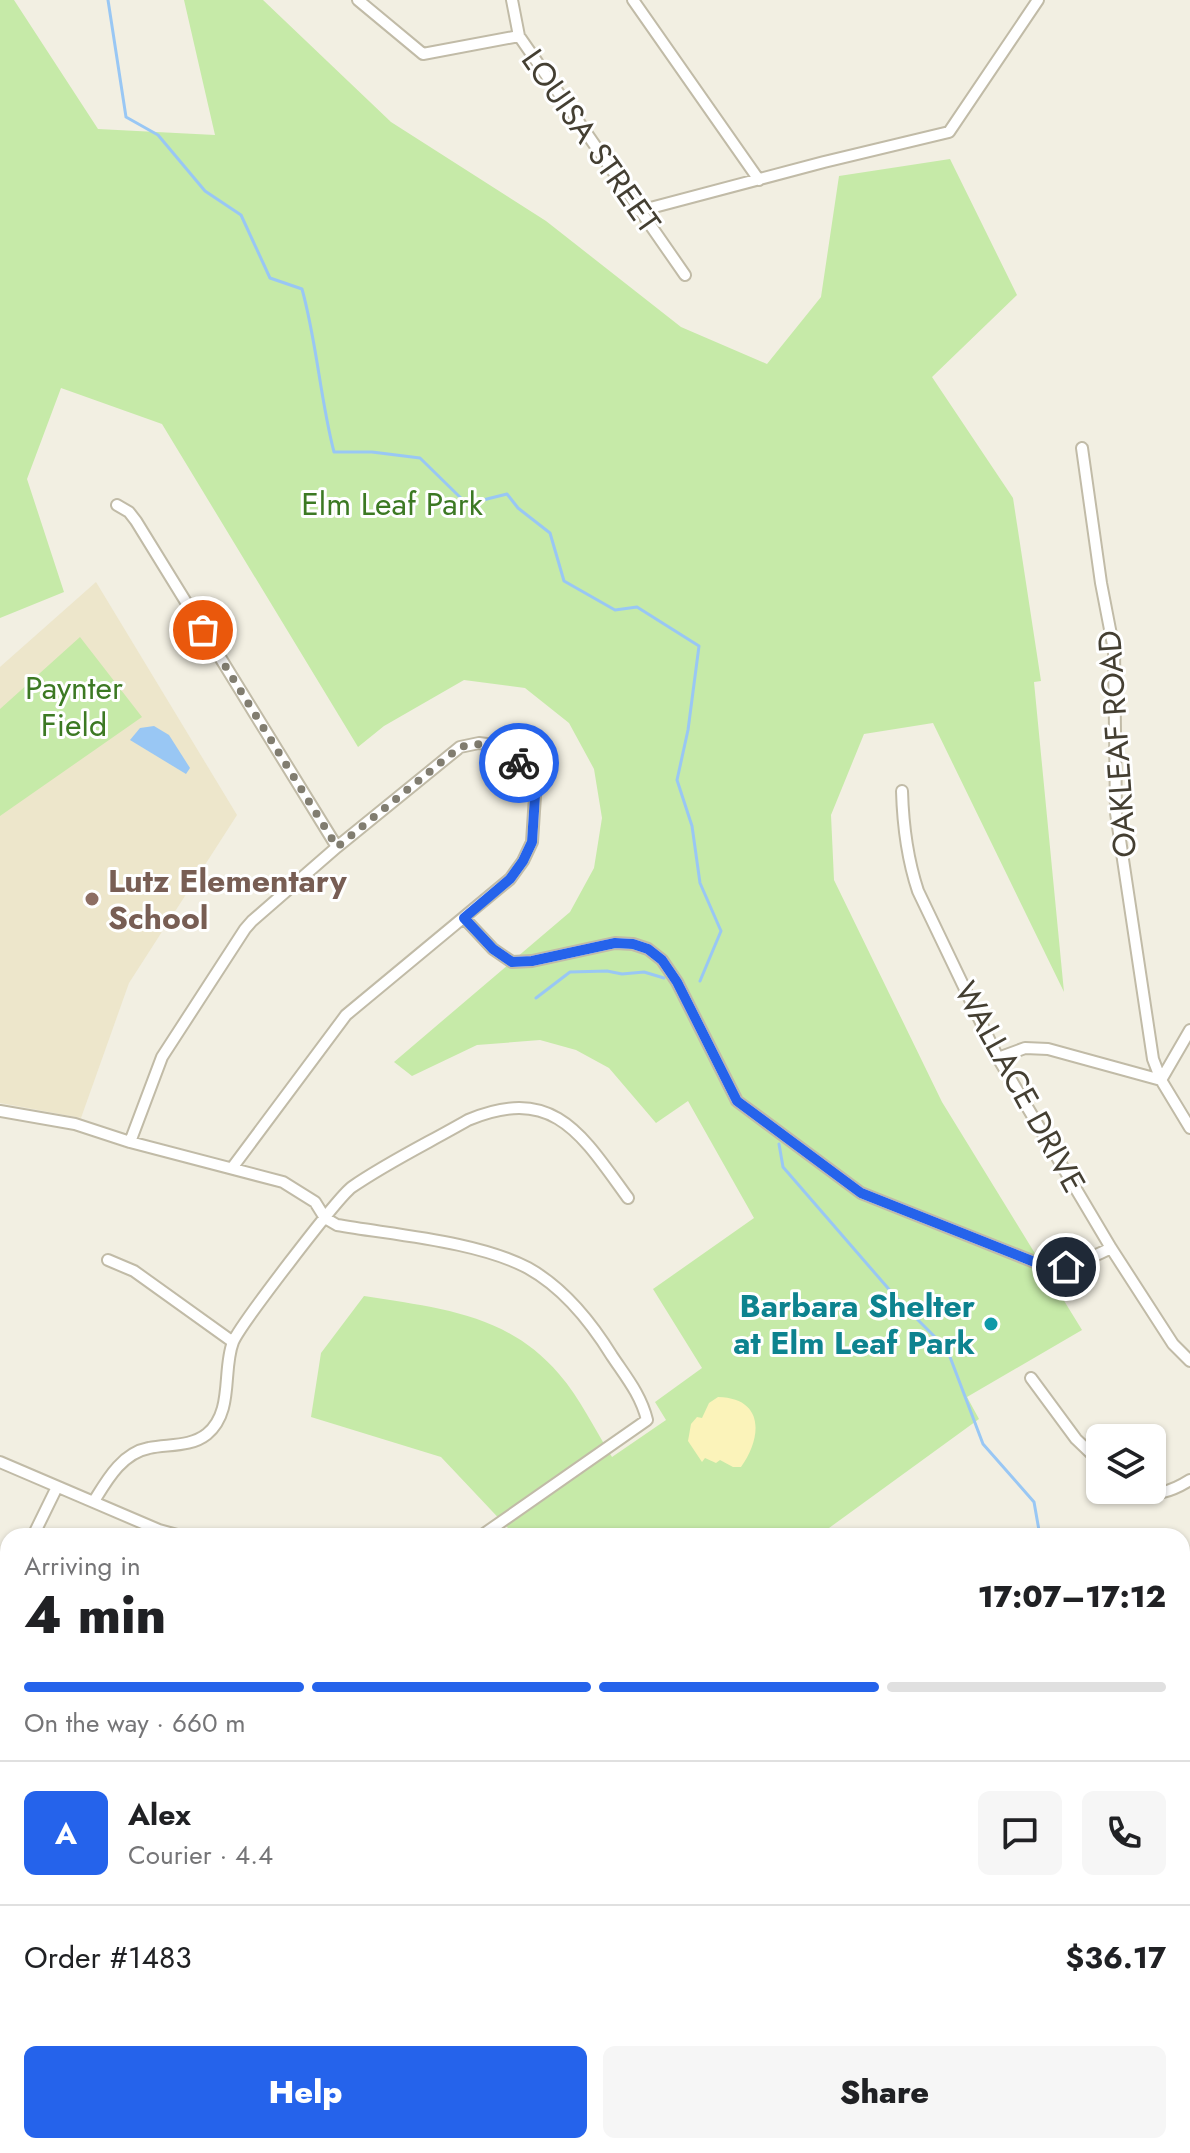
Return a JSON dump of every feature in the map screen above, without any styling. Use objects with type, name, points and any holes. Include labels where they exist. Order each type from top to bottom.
[{"type":"street","points":[[358,0],[423,54],[519,36]]},
{"type":"street","name":"LOUISA STREET","points":[[512,0],[519,36],[685,275]]},
{"type":"street","points":[[633,0],[759,180]]},
{"type":"street","points":[[639,211],[949,132],[1038,0]]},
{"type":"street","name":"OAKLEAF ROAD","points":[[1082,448],[1114,650],[1116,813],[1153,1059],[1161,1080],[1190,1128]]},
{"type":"street","points":[[117,505],[136,521],[337,847]]},
{"type":"street","points":[[130,1142],[162,1057],[245,929],[337,847],[460,747],[479,743],[494,745],[516,756],[535,796],[532,842],[523,861],[510,879],[346,1015],[232,1168]]},
{"type":"street","name":"WALLACE DRIVE","points":[[902,791],[903,830],[909,866],[998,1058],[1111,1248],[1173,1344],[1190,1361]]},
{"type":"street","points":[[464,918],[493,949],[512,962],[532,961],[615,943],[648,949],[662,960],[677,982],[737,1101],[861,1193],[1042,1265],[1066,1267],[1111,1248]]},
{"type":"street","points":[[998,1058],[1025,1048],[1048,1049],[1161,1080],[1190,1030]]},
{"type":"street","points":[[94,1501],[117,1467],[134,1453],[146,1448],[180,1445],[207,1434],[222,1412],[233,1342],[349,1189],[468,1120],[488,1112],[513,1108],[542,1110],[562,1121],[582,1139],[628,1198]]},
{"type":"street","points":[[0,1111],[75,1124],[130,1142],[283,1182],[315,1202],[325,1218],[337,1225],[495,1255],[528,1268],[571,1301],[596,1329],[642,1401],[647,1420],[492,1528]]},
{"type":"street","points":[[108,1260],[134,1271],[233,1342]]},
{"type":"street","points":[[1031,1378],[1086,1449]]},
{"type":"street","points":[[0,1462],[155,1528]]},
{"type":"street","points":[[1166,1492],[1190,1480]]},
{"type":"street","points":[[37,1528],[57,1487]]},
{"type":"shaded area","name":"Lutz Elementary School","points":[[96,582],[237,815],[129,983],[81,1118],[0,1103],[0,667]]},
{"type":"green space","name":"Elm Leaf Park","points":[[0,0],[14,0],[98,129],[215,135],[184,0],[263,0],[391,122],[546,221],[681,327],[767,364],[821,297],[839,176],[950,159],[1017,295],[932,377],[1013,498],[1041,681],[1034,682],[1064,992],[933,723],[864,734],[831,815],[834,880],[942,1102],[1082,1330],[967,1397],[979,1419],[829,1528],[508,1528],[441,1457],[311,1417],[321,1353],[364,1296],[445,1310],[494,1326],[517,1338],[539,1354],[567,1383],[612,1457],[666,1420],[655,1402],[702,1368],[653,1289],[754,1218],[688,1101],[656,1123],[609,1068],[576,1050],[540,1040],[477,1045],[412,1076],[394,1062],[570,912],[594,868],[602,818],[594,769],[569,723],[525,688],[464,680],[384,726],[358,747],[162,424],[61,388],[27,479],[64,592],[0,618]]},
{"type":"green space","name":"Paynter Field","points":[[80,637],[142,717],[0,816],[0,709]]},
{"type":"sand","points":[[718,1397],[744,1404],[755,1422],[753,1444],[741,1467],[705,1458],[702,1462],[688,1441],[691,1424],[697,1417],[702,1418],[709,1403]]},
{"type":"water","points":[[154,726],[169,735],[190,768],[186,774],[130,740],[140,728]]},
{"type":"waterway","points":[[108,0],[126,117],[158,135],[205,191],[241,215],[270,278],[302,289],[334,452],[372,452],[420,458],[467,504],[507,494],[518,508],[550,533],[564,581],[615,610],[637,607],[699,646],[688,730],[677,780],[692,826],[700,883],[721,931],[700,981]]},
{"type":"waterway","points":[[536,998],[570,972],[644,972],[664,978]]},
{"type":"waterway","points":[[779,1144],[783,1167],[900,1302],[947,1349],[983,1444],[1034,1502],[1039,1528]]},
{"type":"way so far","points":[[203,630],[337,847],[460,747],[479,743],[494,745],[516,756],[519,763]]},
{"type":"place","name":"Lutz Elementary School","points":[[92,899]]},
{"type":"place","name":"Barbara Shelter at Elm Leaf Park","points":[[991,1324]]},
{"type":"route","points":[[519,763],[535,796],[532,842],[510,879],[464,918],[493,949],[512,962],[532,961],[615,943],[648,949],[662,960],[677,982],[737,1101],[861,1193],[1042,1265],[1066,1267]]}]
